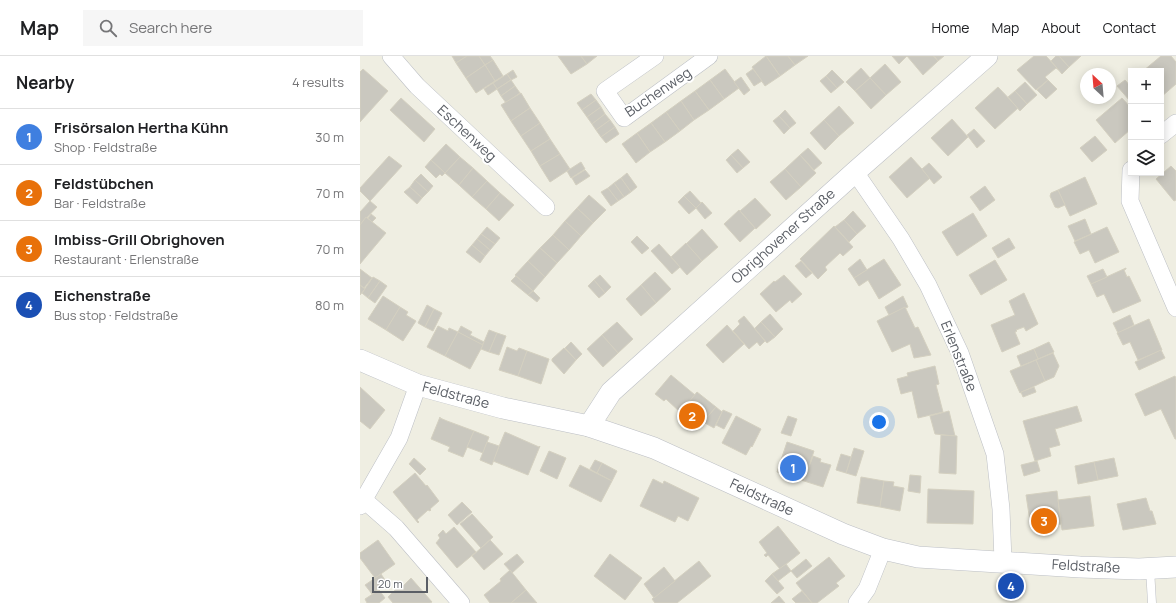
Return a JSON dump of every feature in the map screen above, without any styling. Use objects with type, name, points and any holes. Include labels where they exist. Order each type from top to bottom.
[{"type":"street","name":"Eschenweg","points":[[391,56],[417,86],[546,207]]},
{"type":"street","name":"Buchenweg","points":[[655,56],[605,91],[624,118],[709,56]]},
{"type":"street","name":"Obrighovener Straße","points":[[589,426],[611,392],[855,172],[987,56]]},
{"type":"street","points":[[1164,133],[1176,123]]},
{"type":"street","name":"Erlenstraße","points":[[855,172],[901,239],[928,285],[960,353],[995,454],[1001,509],[1003,561]]},
{"type":"street","points":[[1131,176],[1130,201],[1176,308]]},
{"type":"street","name":"Feldstraße","points":[[360,360],[418,385],[503,408],[589,426],[654,448],[843,534],[883,549],[918,557],[1003,561],[1080,567],[1176,567]]},
{"type":"street","points":[[418,385],[399,438],[362,503],[396,528],[461,603]]},
{"type":"street","points":[[857,603],[867,589],[883,549]]},
{"type":"lane","points":[[1150,568],[1152,603]]},
{"type":"building","points":[[452,56],[467,56],[456,63]]},
{"type":"building","points":[[467,56],[479,56],[485,65],[466,78],[456,63]]},
{"type":"building","points":[[479,56],[490,56],[493,60],[485,65]]},
{"type":"building","points":[[558,56],[581,56],[587,64],[571,74]]},
{"type":"building","points":[[581,56],[597,56],[587,64]]},
{"type":"building","points":[[766,56],[788,56],[795,65],[780,76]]},
{"type":"building","points":[[766,56],[780,76],[765,86],[752,67]]},
{"type":"building","points":[[788,56],[808,56],[795,65]]},
{"type":"building","points":[[892,56],[907,56],[899,64]]},
{"type":"building","points":[[907,56],[933,56],[938,61],[923,75]]},
{"type":"building","points":[[934,56],[944,56],[938,61]]},
{"type":"building","points":[[1034,56],[1046,56],[1059,70],[1056,68],[1045,77],[1048,80],[1036,90],[1017,70]]},
{"type":"building","points":[[1056,56],[1059,56],[1069,67],[1062,74],[1051,61]]},
{"type":"building","points":[[1059,56],[1081,56],[1069,67]]},
{"type":"building","points":[[1161,56],[1171,56],[1176,62],[1176,84],[1164,94],[1164,68],[1147,68]]},
{"type":"building","points":[[493,60],[503,76],[495,81],[485,65]]},
{"type":"building","points":[[885,64],[901,82],[886,95],[870,78]]},
{"type":"building","points":[[485,65],[495,81],[476,93],[466,78]]},
{"type":"building","points":[[861,68],[870,78],[855,91],[846,82]]},
{"type":"building","points":[[363,69],[388,91],[360,122],[360,72]]},
{"type":"building","points":[[725,69],[739,88],[724,99],[710,80]]},
{"type":"building","points":[[753,69],[762,81],[754,86],[746,74]]},
{"type":"building","points":[[513,70],[517,77],[511,80],[507,74]]},
{"type":"building","points":[[832,70],[844,82],[837,88],[826,76]]},
{"type":"building","points":[[507,74],[511,80],[497,89],[493,83]]},
{"type":"building","points":[[826,76],[837,88],[831,93],[820,81]]},
{"type":"building","points":[[741,77],[750,90],[744,95],[734,82]]},
{"type":"building","points":[[870,78],[886,95],[871,109],[855,91]]},
{"type":"building","points":[[511,80],[515,86],[501,96],[497,89]]},
{"type":"building","points":[[710,80],[724,99],[709,110],[695,91]]},
{"type":"building","points":[[1048,80],[1057,89],[1046,99],[1037,90]]},
{"type":"building","points":[[1125,80],[1128,84],[1128,99],[1117,86]]},
{"type":"building","points":[[1025,82],[1037,95],[1027,104],[1015,91]]},
{"type":"building","points":[[493,83],[497,89],[488,95],[484,89]]},
{"type":"building","points":[[515,86],[520,93],[506,103],[501,96]]},
{"type":"building","points":[[998,87],[1018,108],[995,129],[975,108]]},
{"type":"building","points":[[695,91],[709,110],[694,120],[681,101]]},
{"type":"building","points":[[1015,91],[1027,104],[1020,111],[1008,97]]},
{"type":"building","points":[[521,93],[530,108],[511,121],[501,105]]},
{"type":"building","points":[[591,94],[596,100],[582,110],[577,103]]},
{"type":"building","points":[[401,98],[435,129],[424,142],[390,110]]},
{"type":"building","points":[[1122,98],[1128,105],[1128,132],[1115,143],[1096,120]]},
{"type":"building","points":[[596,100],[601,107],[587,117],[582,110]]},
{"type":"building","points":[[681,101],[694,120],[680,131],[666,112]]},
{"type":"building","points":[[839,106],[854,123],[839,136],[824,120]]},
{"type":"building","points":[[601,107],[605,114],[592,124],[587,117]]},
{"type":"building","points":[[530,108],[540,123],[521,136],[511,121]]},
{"type":"building","points":[[785,110],[796,123],[790,128],[779,116]]},
{"type":"building","points":[[666,112],[680,131],[665,142],[651,123]]},
{"type":"building","points":[[605,114],[610,120],[596,130],[592,124]]},
{"type":"building","points":[[779,116],[790,128],[784,134],[773,121]]},
{"type":"building","points":[[952,119],[968,137],[948,156],[931,138]]},
{"type":"building","points":[[610,120],[615,127],[601,137],[596,130]]},
{"type":"building","points":[[824,120],[839,136],[825,150],[810,133]]},
{"type":"building","points":[[540,123],[550,139],[531,151],[521,136]]},
{"type":"building","points":[[651,123],[665,142],[650,152],[637,133]]},
{"type":"building","points":[[615,127],[619,134],[606,143],[601,137]]},
{"type":"building","points":[[974,129],[985,141],[977,148],[967,135]]},
{"type":"building","points":[[637,133],[650,152],[636,163],[622,144]]},
{"type":"building","points":[[1095,136],[1107,150],[1092,162],[1080,148]]},
{"type":"building","points":[[550,139],[560,154],[540,166],[531,151]]},
{"type":"building","points":[[446,144],[460,157],[445,173],[431,160]]},
{"type":"building","points":[[808,148],[822,163],[814,170],[800,155]]},
{"type":"building","points":[[738,149],[750,162],[743,168],[731,155]]},
{"type":"building","points":[[560,154],[570,169],[550,182],[540,166]]},
{"type":"building","points":[[731,155],[743,168],[737,173],[726,160]]},
{"type":"building","points":[[800,155],[816,173],[801,187],[785,169]]},
{"type":"building","points":[[389,156],[402,166],[370,201],[360,191],[360,188]]},
{"type":"building","points":[[460,157],[473,168],[459,185],[445,173]]},
{"type":"building","points":[[911,157],[930,178],[907,198],[889,177]]},
{"type":"building","points":[[431,160],[445,173],[442,176],[440,174],[436,178],[425,167]]},
{"type":"building","points":[[581,162],[585,169],[571,178],[567,171]]},
{"type":"building","points":[[929,163],[942,177],[934,184],[922,169]]},
{"type":"building","points":[[1171,166],[1176,171],[1176,200],[1174,201],[1156,179],[1159,176],[1164,176],[1164,172]]},
{"type":"building","points":[[473,168],[487,181],[472,197],[459,185]]},
{"type":"building","points":[[785,169],[801,187],[786,200],[770,182]]},
{"type":"building","points":[[585,170],[590,176],[576,185],[572,178]]},
{"type":"building","points":[[627,173],[637,187],[631,192],[621,178]]},
{"type":"building","points":[[421,174],[433,186],[428,192],[415,180]]},
{"type":"building","points":[[1085,177],[1097,204],[1070,216],[1058,190]]},
{"type":"building","points":[[621,178],[631,192],[624,197],[614,183]]},
{"type":"building","points":[[415,180],[428,192],[422,198],[410,187]]},
{"type":"building","points":[[487,181],[500,193],[486,209],[472,197]]},
{"type":"building","points":[[614,183],[624,197],[618,201],[608,188]]},
{"type":"building","points":[[985,186],[995,200],[980,211],[970,197]]},
{"type":"building","points":[[410,187],[422,198],[417,204],[404,192]]},
{"type":"building","points":[[608,188],[618,201],[611,206],[601,192]]},
{"type":"building","points":[[1058,190],[1065,205],[1058,208],[1055,207],[1050,196],[1051,193]]},
{"type":"building","points":[[690,191],[701,203],[696,208],[684,196]]},
{"type":"building","points":[[500,193],[514,205],[499,221],[486,209]]},
{"type":"building","points":[[589,195],[606,210],[593,223],[577,208]]},
{"type":"building","points":[[684,196],[696,208],[689,214],[678,202]]},
{"type":"building","points":[[755,198],[771,215],[756,229],[740,211]]},
{"type":"building","points":[[370,201],[377,207],[360,225],[360,212]]},
{"type":"building","points":[[702,202],[712,213],[705,219],[696,208]]},
{"type":"building","points":[[577,208],[593,223],[581,236],[565,221]]},
{"type":"building","points":[[739,210],[755,228],[740,242],[724,224]]},
{"type":"building","points":[[853,211],[866,226],[857,234],[844,220]]},
{"type":"building","points":[[973,213],[987,236],[957,256],[942,232]]},
{"type":"building","points":[[371,214],[376,218],[372,222],[368,218]]},
{"type":"building","points":[[366,217],[386,233],[360,264],[360,225]]},
{"type":"building","points":[[1085,219],[1091,234],[1075,241],[1068,226]]},
{"type":"building","points":[[844,220],[857,234],[849,242],[835,227]]},
{"type":"building","points":[[565,221],[581,236],[569,250],[553,235]]},
{"type":"building","points":[[834,226],[853,247],[843,256],[840,253],[825,267],[827,270],[818,279],[800,259]]},
{"type":"building","points":[[487,227],[500,238],[495,244],[481,234]]},
{"type":"building","points":[[1107,227],[1119,252],[1095,263],[1089,250],[1080,254],[1074,242]]},
{"type":"building","points":[[702,229],[718,247],[702,261],[686,244]]},
{"type":"building","points":[[481,234],[495,244],[490,250],[477,239]]},
{"type":"building","points":[[553,235],[569,250],[557,263],[540,248]]},
{"type":"building","points":[[637,236],[649,248],[642,254],[631,242]]},
{"type":"building","points":[[1009,238],[1015,248],[998,258],[992,248]]},
{"type":"building","points":[[477,239],[490,250],[485,256],[472,245]]},
{"type":"building","points":[[686,243],[702,261],[687,275],[671,257]]},
{"type":"building","points":[[659,244],[680,267],[672,274],[651,251]]},
{"type":"building","points":[[472,245],[485,256],[480,263],[466,252]]},
{"type":"building","points":[[540,248],[557,263],[545,277],[528,261]]},
{"type":"building","points":[[860,259],[867,270],[854,278],[848,269]]},
{"type":"building","points":[[884,259],[901,285],[879,299],[868,280],[859,286],[854,278]]},
{"type":"building","points":[[995,260],[1007,280],[981,295],[969,275]]},
{"type":"building","points":[[528,261],[545,277],[533,291],[515,275]]},
{"type":"building","points":[[801,261],[812,273],[806,278],[795,266]]},
{"type":"building","points":[[1126,268],[1124,270],[1127,277],[1129,276],[1141,301],[1113,313],[1104,294],[1097,297],[1091,284]]},
{"type":"building","points":[[360,269],[372,278],[364,288],[360,285]]},
{"type":"building","points":[[1103,269],[1107,277],[1091,284],[1087,276]]},
{"type":"building","points":[[655,272],[671,289],[656,303],[641,285]]},
{"type":"building","points":[[600,275],[611,287],[605,293],[594,280]]},
{"type":"building","points":[[784,275],[802,294],[792,303],[790,300],[776,312],[760,294],[774,281],[775,282]]},
{"type":"building","points":[[516,276],[533,291],[528,295],[511,281]]},
{"type":"building","points":[[373,277],[380,281],[368,298],[362,293]]},
{"type":"building","points":[[594,280],[605,293],[599,298],[588,286]]},
{"type":"building","points":[[380,281],[387,286],[375,303],[368,298]]},
{"type":"building","points":[[360,285],[365,289],[360,295]]},
{"type":"building","points":[[641,285],[656,303],[641,316],[626,299]]},
{"type":"building","points":[[533,291],[540,298],[537,302],[528,295]]},
{"type":"building","points":[[1024,293],[1038,324],[1026,331],[1024,327],[1016,330],[1017,331],[1015,332],[1020,344],[1002,352],[991,325],[1015,315],[1009,301]]},
{"type":"building","points":[[383,296],[400,307],[386,330],[368,319]]},
{"type":"building","points":[[903,296],[908,307],[889,315],[885,307]]},
{"type":"building","points":[[427,305],[434,309],[425,327],[418,323]]},
{"type":"building","points":[[400,307],[408,312],[406,315],[416,321],[403,341],[386,330]]},
{"type":"building","points":[[905,307],[915,328],[918,327],[931,355],[914,358],[910,344],[892,352],[877,321]]},
{"type":"building","points":[[434,309],[442,313],[433,331],[425,327]]},
{"type":"building","points":[[770,314],[783,329],[775,337],[761,322]]},
{"type":"building","points":[[1130,315],[1134,325],[1118,333],[1113,323]]},
{"type":"building","points":[[744,316],[765,341],[760,346],[757,342],[749,349],[733,331],[740,324],[738,321]]},
{"type":"building","points":[[1149,319],[1162,350],[1138,360],[1130,342],[1123,345],[1117,333]]},
{"type":"building","points":[[617,322],[633,339],[618,353],[602,335]]},
{"type":"building","points":[[761,322],[775,337],[767,343],[755,329]]},
{"type":"building","points":[[727,325],[744,344],[723,363],[706,345]]},
{"type":"building","points":[[438,326],[448,331],[449,328],[458,332],[445,356],[427,347]]},
{"type":"building","points":[[461,326],[472,332],[470,335],[484,342],[482,345],[458,332]]},
{"type":"building","points":[[489,330],[497,333],[489,352],[481,349]]},
{"type":"building","points":[[458,332],[483,345],[470,369],[445,356]]},
{"type":"building","points":[[497,333],[506,336],[499,355],[489,352]]},
{"type":"building","points":[[602,335],[618,353],[603,367],[587,349]]},
{"type":"building","points":[[571,342],[582,354],[576,360],[565,348]]},
{"type":"building","points":[[1049,342],[1054,352],[1038,359],[1034,349]]},
{"type":"building","points":[[507,347],[517,351],[519,348],[527,351],[518,376],[499,370]]},
{"type":"building","points":[[564,348],[576,360],[564,374],[552,361],[552,359]]},
{"type":"building","points":[[1034,349],[1038,359],[1021,366],[1017,356]]},
{"type":"building","points":[[1161,350],[1165,358],[1139,370],[1135,362]]},
{"type":"building","points":[[527,351],[549,359],[541,384],[518,376]]},
{"type":"building","points":[[1053,353],[1059,366],[1054,377],[1045,381],[1036,360]]},
{"type":"building","points":[[1036,360],[1045,381],[1020,393],[1010,371]]},
{"type":"building","points":[[935,366],[939,384],[936,385],[943,412],[918,418],[912,391],[901,394],[897,379],[908,376],[907,373]]},
{"type":"building","points":[[671,375],[695,395],[679,414],[680,412],[666,399],[664,401],[655,394]]},
{"type":"building","points":[[1175,376],[1176,439],[1161,409],[1145,416],[1135,394]]},
{"type":"building","points":[[360,387],[385,410],[370,429],[360,421]]},
{"type":"building","points":[[1034,387],[1036,392],[1023,397],[1021,392]]},
{"type":"building","points":[[697,392],[716,407],[696,430],[678,415]]},
{"type":"building","points":[[1077,406],[1082,421],[1055,429],[1060,445],[1049,448],[1051,456],[1035,461],[1023,421]]},
{"type":"building","points":[[716,407],[722,412],[714,428],[703,422]]},
{"type":"building","points":[[723,410],[732,414],[724,429],[716,425]]},
{"type":"building","points":[[949,411],[955,436],[935,434],[930,416]]},
{"type":"building","points":[[736,416],[761,429],[746,455],[722,443]]},
{"type":"building","points":[[788,416],[797,419],[791,436],[781,433]]},
{"type":"building","points":[[440,417],[474,431],[463,457],[448,451],[450,447],[431,439]]},
{"type":"building","points":[[474,431],[489,437],[483,453],[467,447]]},
{"type":"building","points":[[505,432],[539,447],[540,446],[528,475],[493,461]]},
{"type":"building","points":[[941,435],[957,436],[956,474],[939,473]]},
{"type":"building","points":[[487,442],[499,446],[492,465],[480,460]]},
{"type":"building","points":[[787,442],[814,451],[804,481],[777,472]]},
{"type":"building","points":[[854,448],[864,451],[856,476],[846,473]]},
{"type":"building","points":[[549,451],[566,458],[557,479],[540,471]]},
{"type":"building","points":[[841,454],[851,457],[846,473],[836,470]]},
{"type":"building","points":[[813,456],[821,459],[820,462],[831,465],[823,487],[804,481]]},
{"type":"building","points":[[414,458],[426,469],[420,475],[409,464]]},
{"type":"building","points":[[1114,458],[1118,476],[1098,480],[1094,462]]},
{"type":"building","points":[[595,460],[602,463],[597,473],[590,469]]},
{"type":"building","points":[[1037,461],[1040,471],[1024,476],[1021,465]]},
{"type":"building","points":[[1094,462],[1098,480],[1078,484],[1075,466]]},
{"type":"building","points":[[602,463],[617,471],[612,481],[597,473]]},
{"type":"building","points":[[580,465],[612,481],[601,502],[569,486]]},
{"type":"building","points":[[415,473],[426,486],[427,485],[439,501],[430,509],[430,511],[428,510],[417,520],[419,522],[418,523],[393,492]]},
{"type":"building","points":[[910,475],[921,476],[920,493],[908,491]]},
{"type":"building","points":[[861,477],[884,481],[880,507],[857,503]]},
{"type":"building","points":[[653,479],[663,484],[664,481],[699,498],[688,521],[678,516],[675,522],[640,506]]},
{"type":"building","points":[[884,481],[894,482],[893,486],[904,488],[900,511],[880,507]]},
{"type":"building","points":[[928,489],[974,491],[973,524],[927,523]]},
{"type":"building","points":[[1057,491],[1061,524],[1031,528],[1026,495]]},
{"type":"building","points":[[1090,496],[1094,526],[1062,530],[1058,500]]},
{"type":"building","points":[[1146,498],[1156,524],[1123,530],[1117,504]]},
{"type":"building","points":[[462,502],[472,512],[457,525],[448,515]]},
{"type":"building","points":[[472,514],[493,537],[481,548],[460,524]]},
{"type":"building","points":[[778,526],[800,553],[780,569],[768,555],[766,557],[764,555],[767,553],[759,542]]},
{"type":"building","points":[[454,527],[476,552],[457,568],[436,543],[440,538],[438,535],[443,530],[446,534]]},
{"type":"building","points":[[378,540],[395,564],[375,578],[360,558],[360,553]]},
{"type":"building","points":[[490,540],[503,554],[484,570],[472,556]]},
{"type":"building","points":[[517,554],[524,562],[512,573],[504,564]]},
{"type":"building","points":[[610,554],[642,578],[625,600],[594,576]]},
{"type":"building","points":[[829,557],[845,576],[836,583],[839,586],[817,603],[812,603],[796,583]]},
{"type":"building","points":[[806,559],[812,566],[797,578],[791,571]]},
{"type":"building","points":[[699,561],[711,576],[677,603],[655,603],[652,599]]},
{"type":"building","points":[[786,564],[791,571],[778,581],[772,574]]},
{"type":"building","points":[[664,567],[675,581],[654,598],[644,584]]},
{"type":"building","points":[[510,570],[526,590],[511,603],[490,603],[484,595],[501,581],[500,579]]},
{"type":"building","points":[[381,574],[387,583],[372,594],[365,585]]},
{"type":"building","points":[[772,574],[784,588],[777,594],[765,581]]},
{"type":"building","points":[[411,578],[432,602],[393,603],[388,597],[398,587],[402,587]]},
{"type":"building","points":[[379,590],[385,598],[379,603],[367,603],[365,599]]},
{"type":"building","points":[[526,590],[537,603],[511,603]]},
{"type":"building","points":[[802,591],[812,603],[796,603],[792,599]]},
{"type":"building","points":[[779,596],[785,603],[771,603]]},
{"type":"place","name":"Feldstübchen","points":[[692,416]]},
{"type":"place","name":"Frisörsalon Hertha Kühn","points":[[793,468]]},
{"type":"place","name":"Imbiss-Grill Obrighoven","points":[[1044,521]]},
{"type":"place","name":"Eichenstraße","points":[[1011,586]]}]
